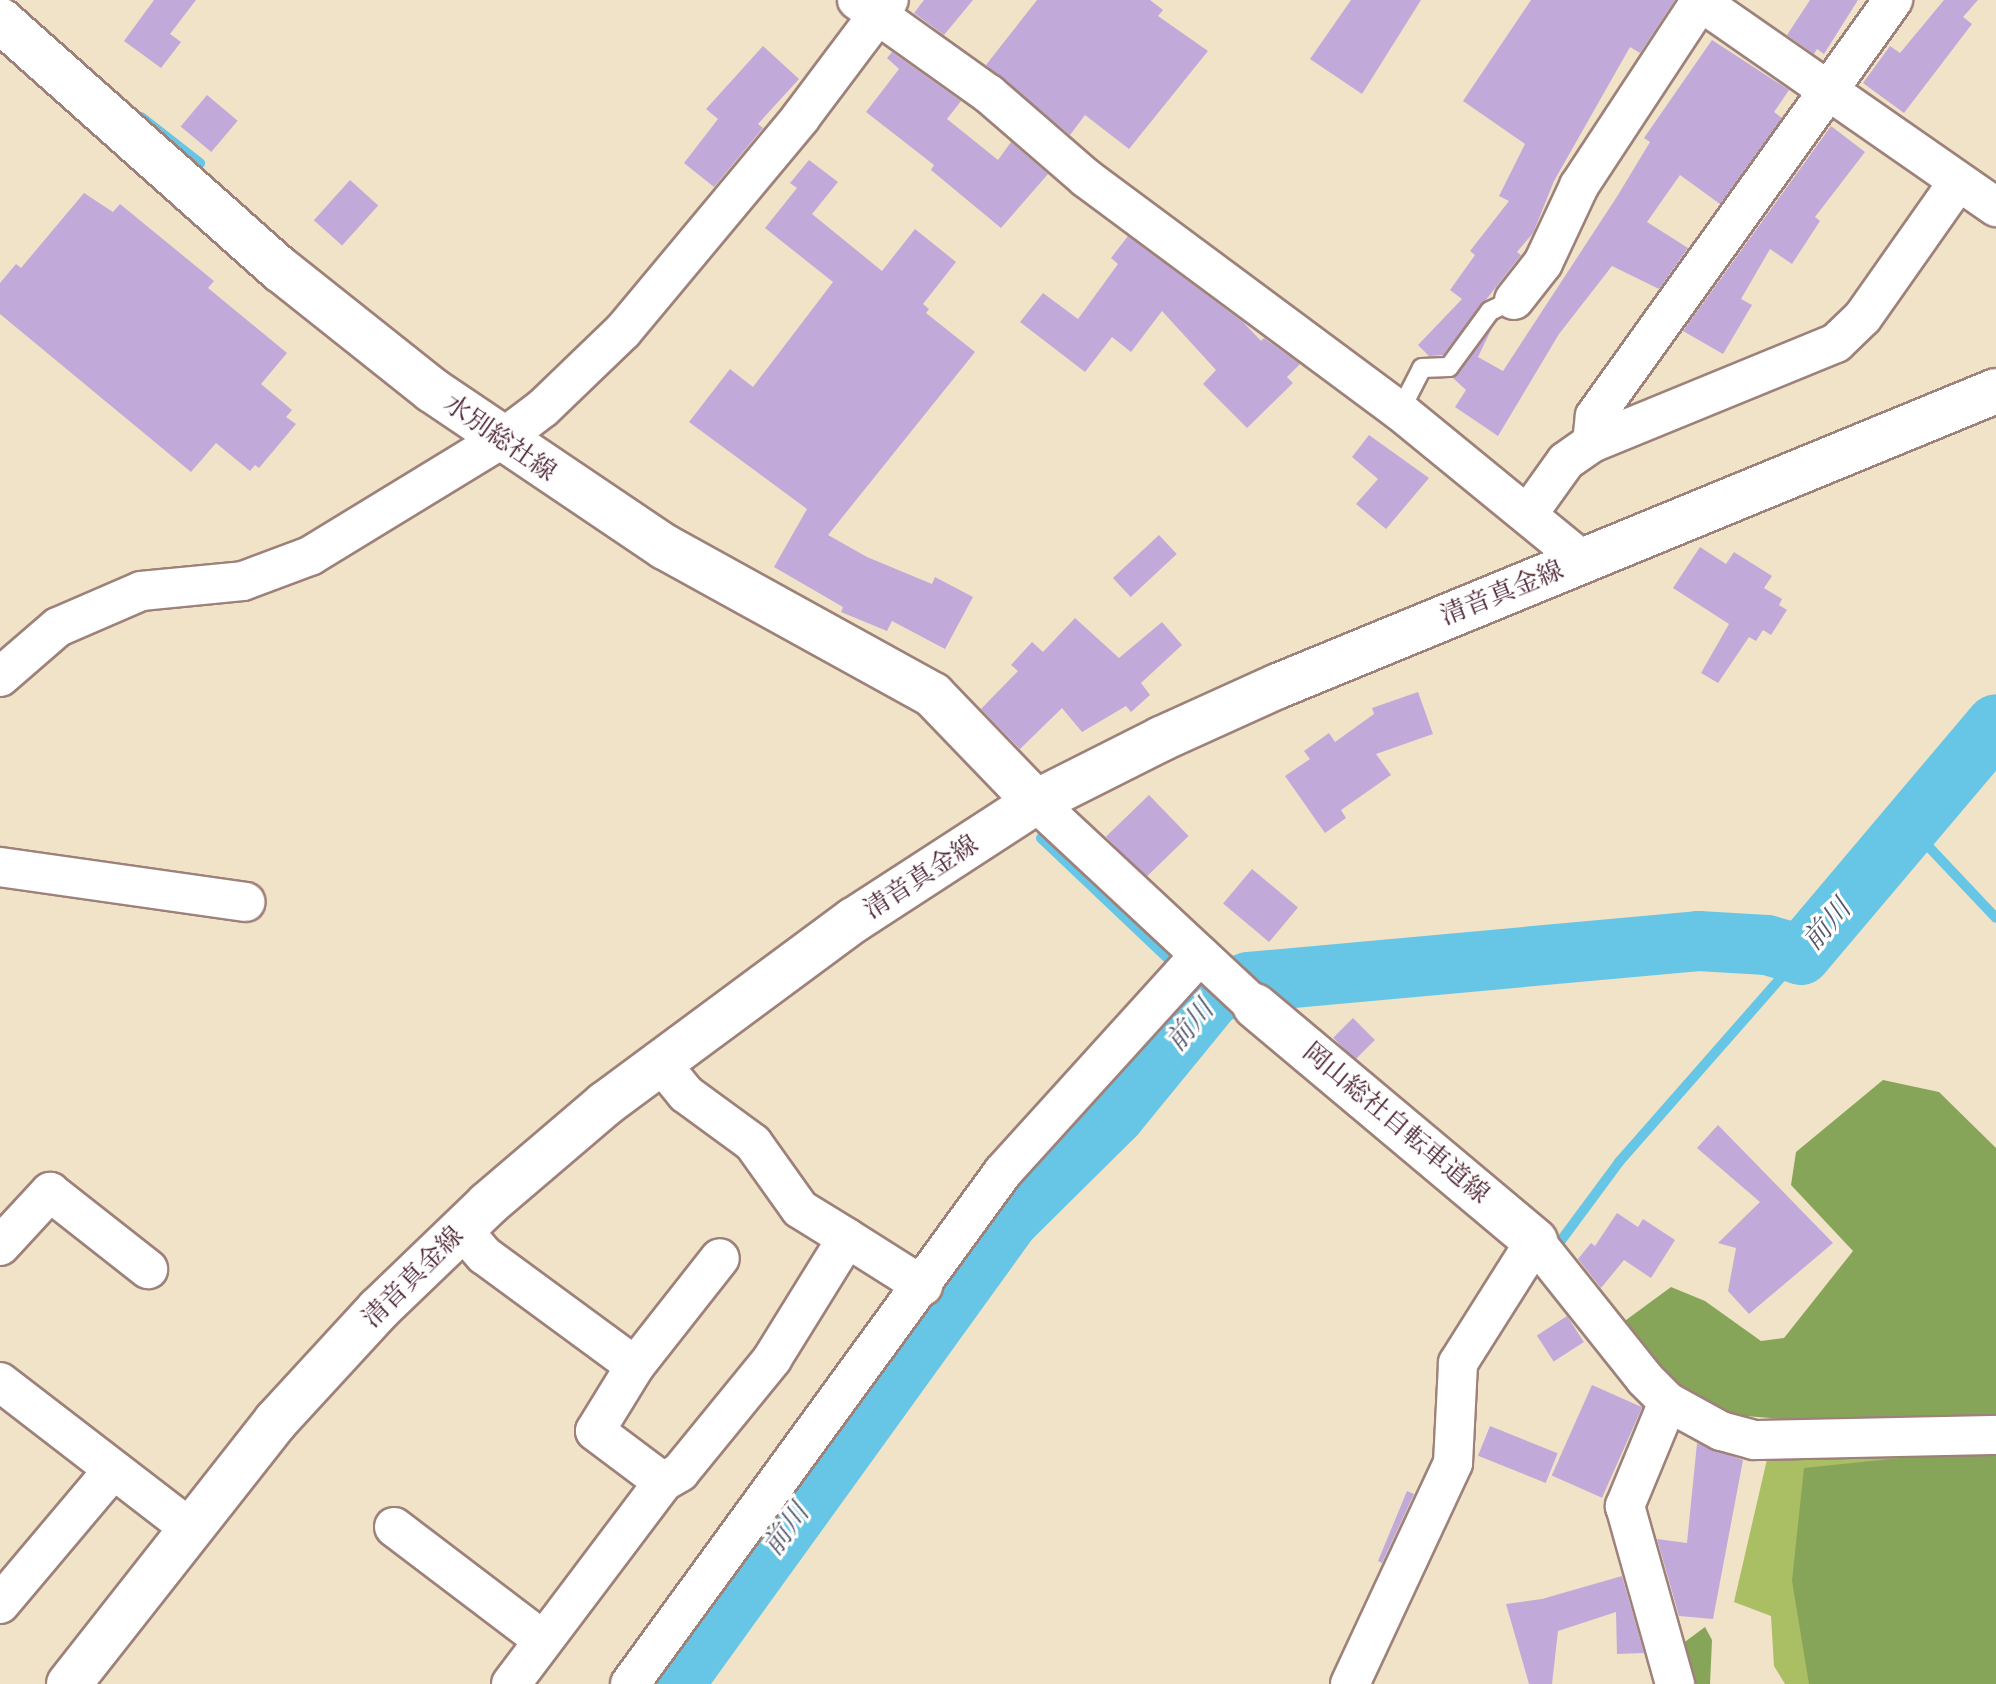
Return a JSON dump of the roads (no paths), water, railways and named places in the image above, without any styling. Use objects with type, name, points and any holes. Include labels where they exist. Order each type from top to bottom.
[{"type":"main road","name":"水別総社線","points":[[0,20],[281,270],[502,439],[665,547],[933,695],[1036,802]]},
{"type":"main road","name":"清音真金線","points":[[69,1684],[188,1527],[276,1421],[462,1229],[659,1061],[854,920],[1036,802],[1278,686],[1996,391]]},
{"type":"main road","name":"岡山総社自転車道線","points":[[1215,980],[1545,1253]]},
{"type":"street","points":[[1592,443],[1595,416],[1829,95],[1893,0]]},
{"type":"street","points":[[1514,300],[1543,263],[1579,186],[1699,1],[1829,95],[1996,207]]},
{"type":"street","points":[[0,677],[58,627],[141,591],[243,581],[310,556],[502,439],[543,408],[623,331],[801,117],[874,5],[989,94],[1086,178],[1400,411],[1582,560]]},
{"type":"street","points":[[1528,514],[1566,461],[1592,443],[1836,343],[1863,317],[1958,182]]},
{"type":"street","points":[[630,1684],[923,1286],[1003,1172],[1215,980],[1036,802]]},
{"type":"street","points":[[0,867],[246,902]]},
{"type":"street","points":[[659,1061],[686,1094],[753,1143],[800,1209],[923,1286]]},
{"type":"street","points":[[0,1246],[50,1192],[148,1269]]},
{"type":"street","points":[[462,1229],[484,1255],[635,1366]]},
{"type":"street","points":[[511,1684],[663,1482],[680,1472],[772,1359],[847,1238]]},
{"type":"street","points":[[1351,1682],[1453,1463],[1458,1363],[1545,1253],[1668,1402],[1692,1418],[1754,1440],[1996,1435]]},
{"type":"street","points":[[663,1482],[595,1431],[635,1366],[720,1258]]},
{"type":"street","points":[[0,1382],[188,1527]]},
{"type":"street","points":[[1668,1402],[1625,1506],[1675,1684]]},
{"type":"street","points":[[0,1604],[113,1470]]},
{"type":"street","points":[[394,1527],[543,1640]]},
{"type":"lane","points":[[1400,411],[1422,368],[1449,367],[1490,311],[1514,300]]},
{"type":"waterway","points":[[141,117],[200,163]]},
{"type":"waterway","name":"前川","points":[[674,1684],[1009,1220],[1115,1115],[1214,994],[1249,982],[1698,941],[1767,945],[1801,955],[1996,724]]},
{"type":"waterway","points":[[1910,827],[1996,918]]},
{"type":"waterway","points":[[1041,838],[1193,982],[1205,1005]]},
{"type":"waterway","points":[[1554,1250],[1619,1162],[1801,955]]}]
